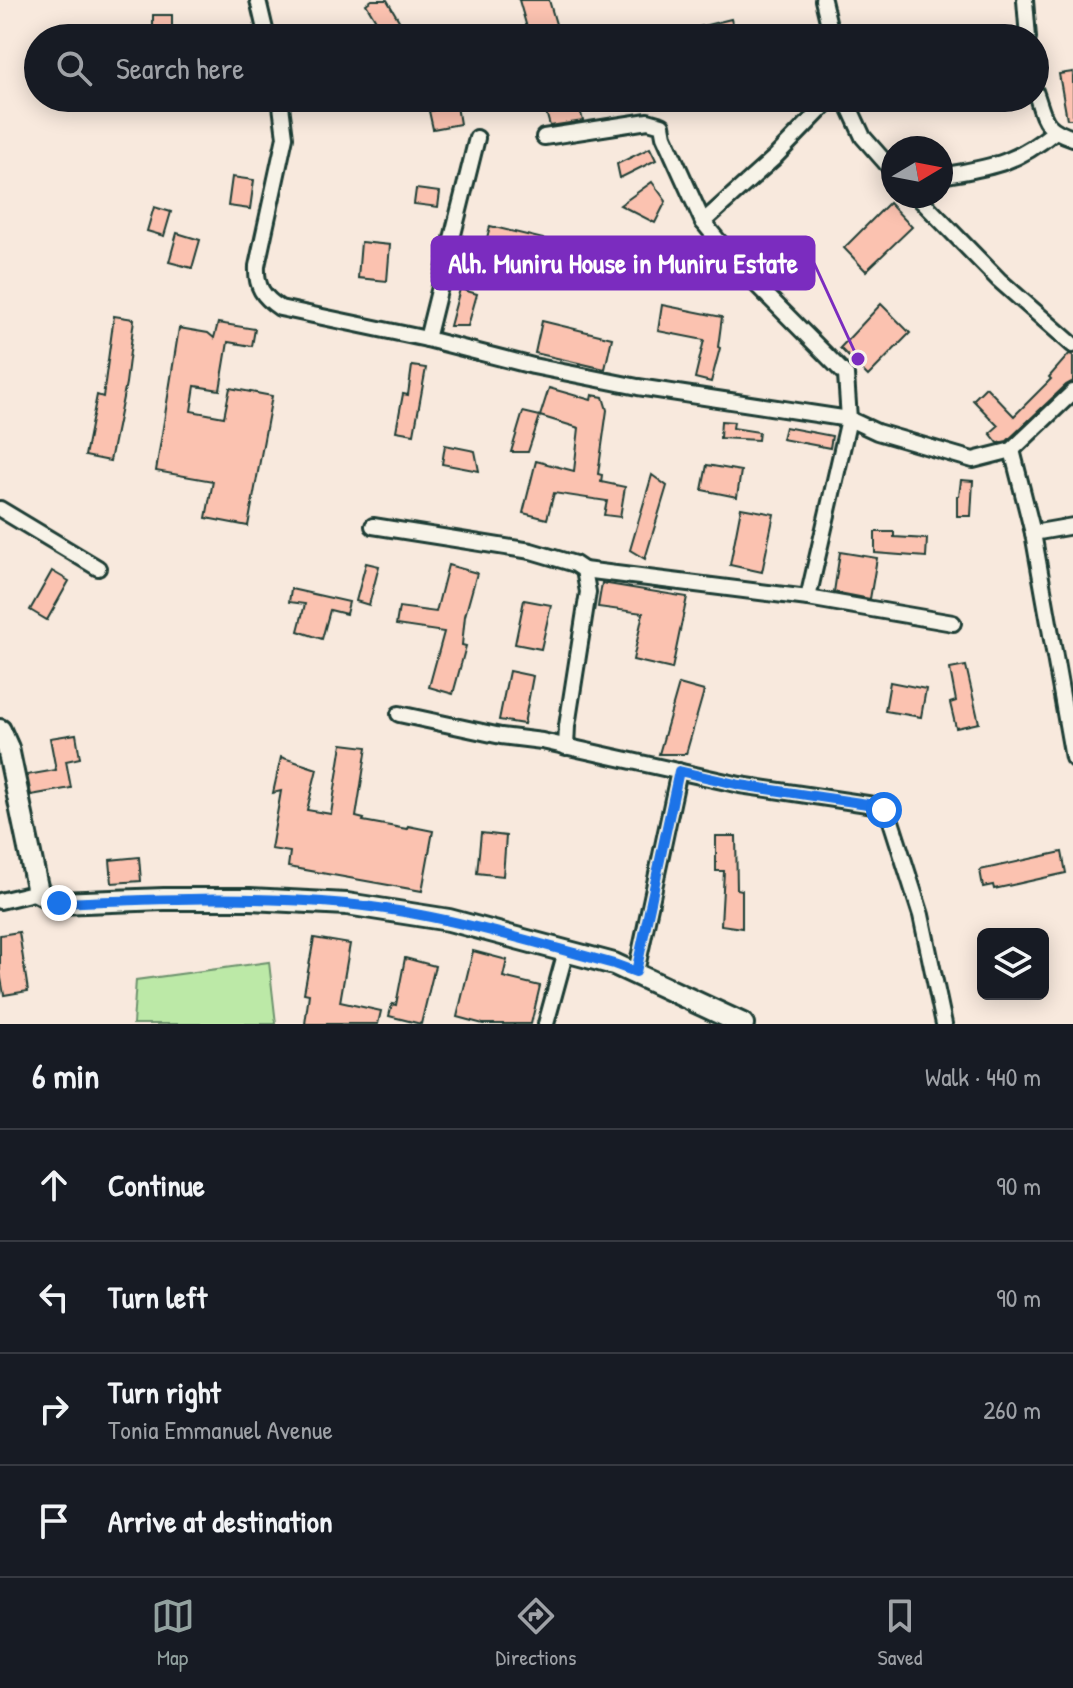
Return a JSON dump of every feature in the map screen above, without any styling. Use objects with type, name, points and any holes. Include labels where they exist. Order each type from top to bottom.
[{"type":"street","points":[[258,0],[264,24]]},
{"type":"street","points":[[823,0],[829,24]]},
{"type":"street","points":[[1025,0],[1027,24]]},
{"type":"street","points":[[282,112],[285,137],[256,279],[261,292],[280,308],[638,387],[849,419],[877,432],[973,460],[1012,450],[1073,392]]},
{"type":"street","points":[[703,222],[774,158],[818,112]]},
{"type":"street","points":[[851,112],[863,137],[881,157]]},
{"type":"street","points":[[1041,112],[1044,121],[1054,132],[1073,138]]},
{"type":"street","points":[[544,137],[648,121],[662,125],[664,136],[703,222],[742,270],[846,375],[849,419],[808,598]]},
{"type":"street","points":[[953,174],[996,166],[1030,152],[1054,132]]},
{"type":"street","points":[[427,339],[477,138]]},
{"type":"street","points":[[929,208],[999,280],[1073,345]]},
{"type":"street","points":[[1012,450],[1033,533],[1073,758]]},
{"type":"street","points":[[0,509],[98,568]]},
{"type":"street","points":[[373,526],[531,551],[575,564],[584,570],[808,598],[953,623]]},
{"type":"street","points":[[1033,533],[1073,526]]},
{"type":"street","points":[[566,747],[588,592],[584,570]]},
{"type":"street","points":[[399,714],[740,785],[874,805],[884,810],[891,821],[921,915],[944,1024]]},
{"type":"street","points":[[0,730],[8,748],[38,892]]},
{"type":"street","points":[[636,972],[679,771]]},
{"type":"street","points":[[0,901],[38,892],[59,903],[207,899],[347,904],[449,920],[636,972],[743,1024]]},
{"type":"street","points":[[546,1024],[566,951]]},
{"type":"green space","points":[[269,962],[276,1024],[133,1024],[136,980]]},
{"type":"building","points":[[372,0],[387,0],[401,24],[378,24],[366,4]]},
{"type":"building","points":[[519,0],[549,0],[556,24],[526,24]]},
{"type":"building","points":[[153,15],[172,15],[172,24],[153,24]]},
{"type":"building","points":[[731,19],[732,24],[711,24]]},
{"type":"building","points":[[1073,72],[1073,119],[1067,119],[1059,74]]},
{"type":"building","points":[[429,112],[458,112],[460,124],[433,129]]},
{"type":"building","points":[[546,112],[581,112],[583,121],[550,126]]},
{"type":"building","points":[[650,148],[656,160],[620,178],[617,164]]},
{"type":"building","points":[[232,177],[254,180],[250,209],[228,206]]},
{"type":"building","points":[[652,182],[666,201],[655,223],[620,205]]},
{"type":"building","points":[[416,189],[440,192],[438,207],[414,204]]},
{"type":"building","points":[[154,207],[171,212],[164,236],[147,231]]},
{"type":"building","points":[[884,208],[894,208],[912,227],[866,271],[844,248]]},
{"type":"building","points":[[490,226],[613,256],[607,283],[538,267],[536,276],[484,262]]},
{"type":"building","points":[[177,233],[200,240],[192,268],[169,262]]},
{"type":"building","points":[[361,242],[390,245],[387,281],[358,278]]},
{"type":"building","points":[[460,289],[477,294],[468,326],[450,326]]},
{"type":"building","points":[[881,304],[910,333],[868,376],[840,348]]},
{"type":"building","points":[[662,305],[722,317],[720,348],[711,382],[695,378],[704,340],[658,331]]},
{"type":"building","points":[[114,316],[134,319],[126,383],[110,461],[85,456],[97,395],[103,397]]},
{"type":"building","points":[[542,321],[612,338],[605,369],[535,353]]},
{"type":"building","points":[[218,323],[255,329],[252,346],[228,342],[220,390],[195,386],[191,411],[224,417],[230,388],[272,396],[248,526],[206,518],[213,481],[156,471],[179,328],[208,333],[214,338]]},
{"type":"building","points":[[1069,354],[1073,355],[1073,381],[1007,441],[998,443],[990,433],[998,426],[973,400],[986,387],[1014,416],[1051,379],[1049,377]]},
{"type":"building","points":[[412,366],[426,368],[414,434],[396,431],[403,394],[408,395]]},
{"type":"building","points":[[549,388],[591,400],[592,395],[603,397],[607,410],[598,474],[602,475],[601,482],[625,487],[620,517],[604,515],[607,501],[554,493],[547,519],[523,513],[536,461],[574,471],[579,428],[540,416]]},
{"type":"building","points":[[523,412],[540,416],[528,452],[511,452]]},
{"type":"building","points":[[721,421],[734,422],[733,428],[759,432],[758,440],[720,438]]},
{"type":"building","points":[[785,427],[832,436],[830,448],[782,439]]},
{"type":"building","points":[[445,445],[475,451],[479,471],[442,464]]},
{"type":"building","points":[[707,465],[741,471],[737,497],[702,490]]},
{"type":"building","points":[[652,475],[667,486],[645,559],[630,550]]},
{"type":"building","points":[[961,480],[973,481],[971,516],[957,516]]},
{"type":"building","points":[[741,508],[774,514],[762,572],[730,565]]},
{"type":"building","points":[[875,532],[894,532],[894,537],[927,539],[926,557],[875,553]]},
{"type":"building","points":[[840,552],[877,558],[870,599],[834,592]]},
{"type":"building","points":[[366,563],[379,566],[369,605],[356,601]]},
{"type":"building","points":[[448,565],[477,573],[465,616],[462,645],[466,646],[453,694],[429,687],[444,632],[396,625],[399,607],[436,612]]},
{"type":"building","points":[[52,571],[69,581],[47,620],[30,610]]},
{"type":"building","points":[[602,583],[687,597],[672,669],[633,660],[643,613],[598,607]]},
{"type":"building","points":[[291,589],[349,602],[346,614],[330,610],[322,639],[298,631],[305,604],[289,602]]},
{"type":"building","points":[[524,600],[551,605],[541,649],[515,644]]},
{"type":"building","points":[[966,666],[979,723],[956,728],[950,703],[956,701],[950,669]]},
{"type":"building","points":[[509,671],[533,676],[524,724],[499,720]]},
{"type":"building","points":[[890,682],[926,689],[921,717],[885,711]]},
{"type":"building","points":[[679,684],[704,691],[686,754],[659,754]]},
{"type":"building","points":[[76,734],[80,758],[66,761],[71,788],[31,795],[27,775],[56,770],[50,738]]},
{"type":"building","points":[[342,744],[367,747],[356,817],[407,829],[408,826],[433,831],[422,891],[288,867],[290,852],[271,849],[281,791],[273,793],[281,757],[317,769],[307,810],[331,814]]},
{"type":"building","points":[[481,833],[506,836],[503,876],[477,873]]},
{"type":"building","points":[[716,836],[736,836],[737,889],[742,890],[742,928],[721,925],[724,871],[716,871]]},
{"type":"building","points":[[1062,852],[1066,873],[994,889],[993,885],[983,887],[980,870]]},
{"type":"building","points":[[139,857],[141,881],[112,883],[110,860]]},
{"type":"building","points":[[19,932],[28,991],[4,995],[0,973],[0,935]]},
{"type":"building","points":[[314,938],[350,944],[340,1002],[381,1011],[378,1024],[305,1024],[309,994],[304,993]]},
{"type":"building","points":[[473,951],[507,960],[503,977],[540,986],[531,1024],[483,1024],[457,1017]]},
{"type":"building","points":[[405,958],[435,966],[421,1024],[389,1016],[392,1004],[396,1005]]},
{"type":"place","name":"Alh. Muniru House in Muniru Estate","points":[[858,359]]},
{"type":"route","points":[[59,903],[250,899],[347,904],[449,920],[636,972],[679,771],[740,785],[874,805],[884,810]]}]
